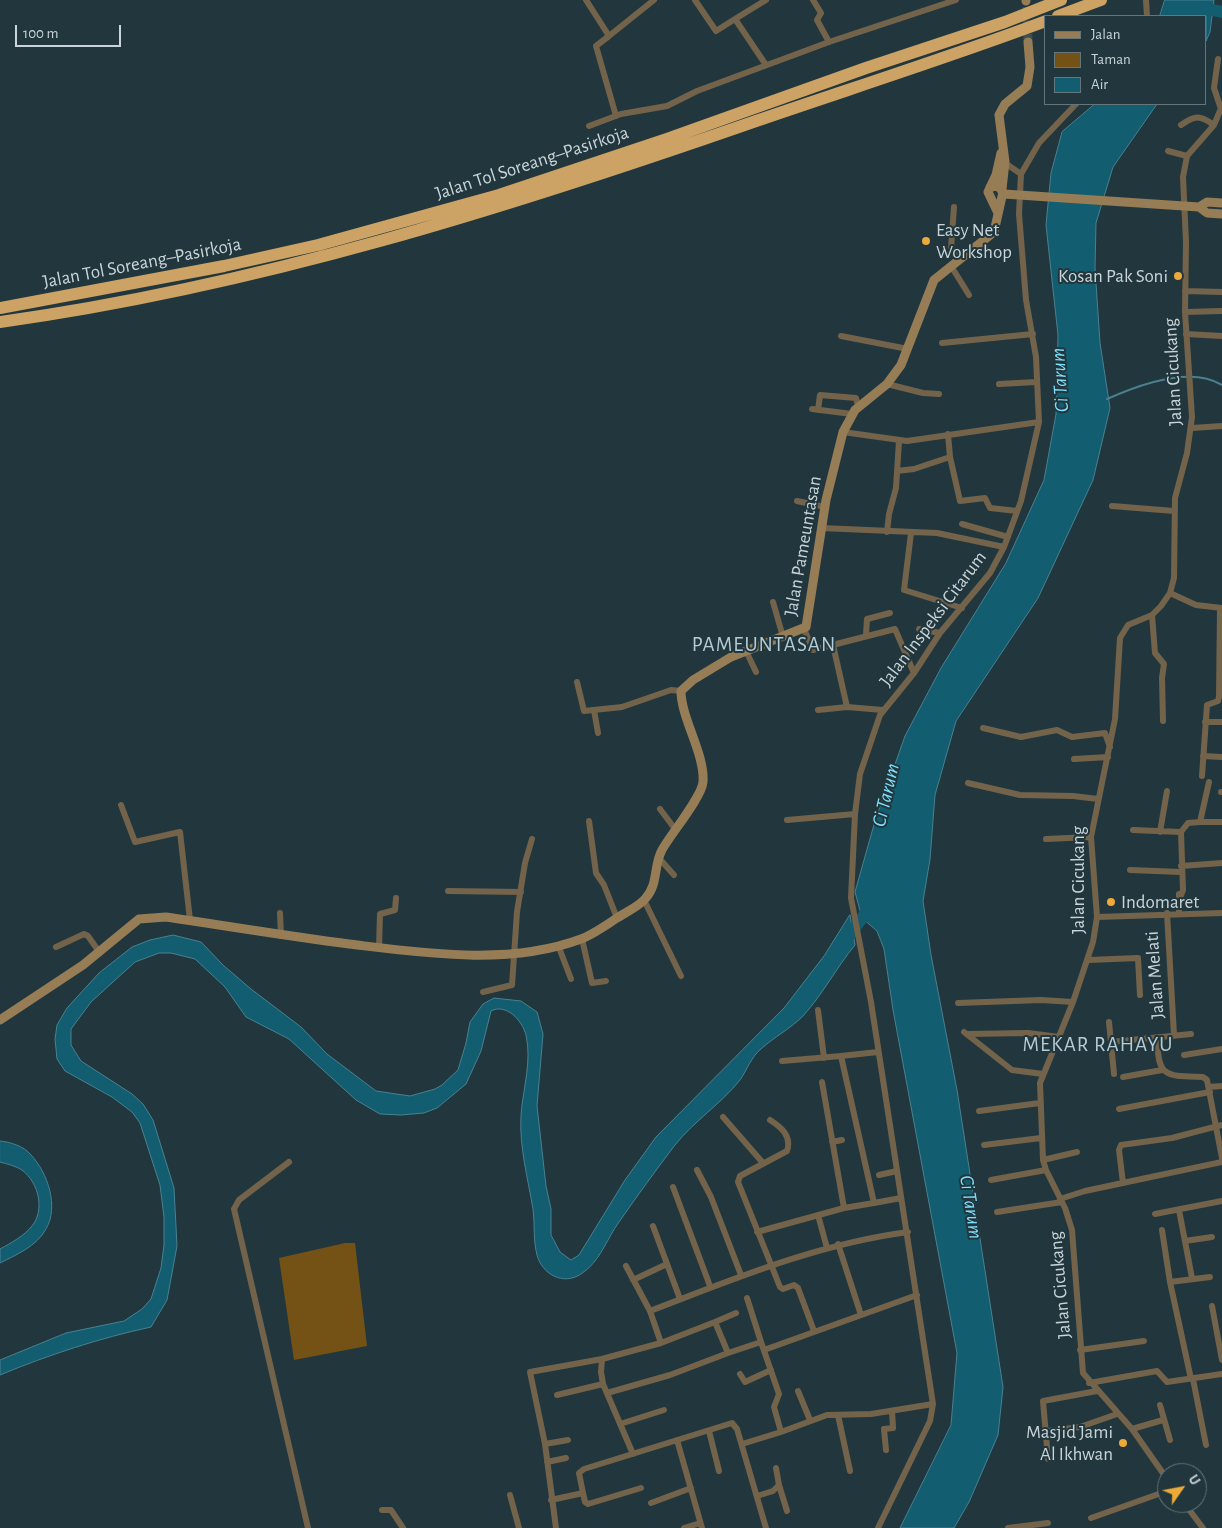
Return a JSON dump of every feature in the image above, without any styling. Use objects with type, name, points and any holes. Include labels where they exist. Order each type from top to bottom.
[{"type":"highway","name":"Jalan Tol Soreang–Pasirkoja","points":[[0,308],[216,268],[318,245],[491,197],[579,169],[866,68],[1005,22],[1061,0]]},
{"type":"highway","points":[[1061,15],[1101,0]]},
{"type":"highway","name":"Jalan Tol Soreang–Pasirkoja","points":[[0,322],[118,302],[340,252],[415,232],[589,179],[1044,22]]},
{"type":"street","points":[[586,0],[609,36]]},
{"type":"street","points":[[616,116],[596,46],[644,3],[654,0]]},
{"type":"street","points":[[695,0],[716,31],[766,0]]},
{"type":"street","points":[[813,0],[821,13],[817,20],[829,42]]},
{"type":"street","points":[[589,126],[616,116],[667,106],[766,65],[956,0]]},
{"type":"street","points":[[1146,0],[1146,15]]},
{"type":"street","points":[[735,19],[766,65]]},
{"type":"street","points":[[998,213],[988,192],[1002,161],[999,115],[1004,104],[1027,86],[1030,67],[1028,42]]},
{"type":"street","points":[[1168,151],[1187,156],[1214,125],[1221,108],[1214,88],[1218,59]]},
{"type":"street","name":"Jalan Inspeksi Citarum","points":[[934,1404],[908,1232],[864,963],[852,902],[851,880],[855,814],[860,774],[883,710],[914,673],[940,633],[990,573],[1004,547],[1017,511],[1039,422],[1033,334],[1026,300],[1019,214],[1021,174],[1039,143],[1075,105]]},
{"type":"street","points":[[1181,125],[1192,117],[1198,116],[1214,125]]},
{"type":"street","name":"Jalan Cicukang","points":[[1157,1465],[1132,1429],[1089,1383],[1083,1373],[1072,1230],[1043,1160],[1040,1103],[1043,1074],[1089,960],[1096,917],[1091,837],[1115,719],[1120,638],[1128,625],[1152,615],[1170,594],[1174,578],[1174,511],[1178,483],[1192,428],[1185,312],[1183,177],[1187,156]]},
{"type":"street","points":[[1002,161],[1021,174]]},
{"type":"street","name":"Jalan Pameuntasan","points":[[681,691],[693,680],[746,651],[804,629],[808,618],[811,585],[824,507],[843,432],[858,406],[888,384],[901,365],[934,280],[994,232],[998,213],[1006,193],[1002,161]]},
{"type":"street","points":[[990,187],[998,186],[1006,193],[1128,204],[1199,207],[1207,213],[1222,214]]},
{"type":"street","points":[[991,200],[996,201],[1006,193]]},
{"type":"street","points":[[1199,207],[1207,202],[1222,203]]},
{"type":"street","points":[[954,207],[951,248],[954,252],[964,255]]},
{"type":"street","points":[[951,266],[969,295]]},
{"type":"street","points":[[1185,291],[1222,292]]},
{"type":"street","points":[[1185,312],[1221,311]]},
{"type":"street","points":[[942,343],[1033,334]]},
{"type":"street","points":[[1186,334],[1222,336]]},
{"type":"street","points":[[841,336],[908,349]]},
{"type":"street","points":[[999,384],[1036,382]]},
{"type":"street","points":[[888,384],[923,393],[939,394]]},
{"type":"street","points":[[852,414],[815,409],[820,395],[856,398],[858,406]]},
{"type":"street","points":[[843,432],[899,441],[1039,422]]},
{"type":"street","points":[[1192,428],[1222,426]]},
{"type":"street","points":[[948,434],[950,456],[960,501],[985,498],[990,508],[1017,511]]},
{"type":"street","points":[[887,532],[897,471],[899,441]]},
{"type":"street","points":[[897,471],[914,469],[950,456]]},
{"type":"street","points":[[797,502],[824,507]]},
{"type":"street","points":[[1112,506],[1174,511]]},
{"type":"street","points":[[962,524],[1008,537]]},
{"type":"street","points":[[821,528],[956,536],[1004,547]]},
{"type":"street","points":[[911,533],[904,590],[962,608]]},
{"type":"street","points":[[1170,594],[1187,603],[1221,608],[1220,685],[1218,701],[1207,705],[1202,776]]},
{"type":"street","points":[[773,602],[783,637]]},
{"type":"street","points":[[866,635],[867,619],[890,613]]},
{"type":"street","points":[[1152,615],[1155,653],[1164,664],[1162,678],[1163,721]]},
{"type":"street","points":[[804,629],[813,650],[895,628],[914,673]]},
{"type":"street","points":[[919,629],[940,633]]},
{"type":"street","points":[[832,645],[847,707]]},
{"type":"street","points":[[746,651],[756,672]]},
{"type":"street","points":[[0,1020],[100,953],[139,919],[166,917],[280,936],[379,948],[468,955],[513,953],[558,945],[582,939],[618,918],[644,900],[655,880],[658,857],[703,784],[691,729],[682,705],[681,691],[670,690],[622,706],[582,710],[577,682]]},
{"type":"street","points":[[818,710],[847,707],[883,710]]},
{"type":"street","points":[[594,710],[598,733]]},
{"type":"street","points":[[1205,722],[1222,722]]},
{"type":"street","points":[[983,728],[1021,737],[1057,730],[1072,738],[1105,733],[1110,747]]},
{"type":"street","points":[[1203,756],[1222,757]]},
{"type":"street","points":[[1074,759],[1108,757]]},
{"type":"street","points":[[1200,822],[1209,782]]},
{"type":"street","points":[[968,783],[1020,795],[1073,796],[1098,800]]},
{"type":"street","points":[[1160,832],[1167,791]]},
{"type":"street","points":[[121,805],[131,836],[135,842],[180,832],[190,920]]},
{"type":"street","points":[[660,809],[675,829]]},
{"type":"street","points":[[787,820],[855,814]]},
{"type":"street","points":[[589,821],[596,874],[604,885],[618,918]]},
{"type":"street","points":[[1179,913],[1181,832],[1188,823],[1222,822]]},
{"type":"street","points":[[1133,830],[1181,832]]},
{"type":"street","points":[[1046,839],[1091,837]]},
{"type":"street","points":[[483,992],[512,985],[513,953],[521,892],[525,863],[532,839]]},
{"type":"street","points":[[658,857],[674,875]]},
{"type":"street","points":[[1130,870],[1181,869],[1222,863]]},
{"type":"street","points":[[448,891],[521,892]]},
{"type":"street","points":[[379,948],[380,914],[395,910],[396,898]]},
{"type":"street","points":[[644,900],[681,976]]},
{"type":"street","points":[[280,913],[280,936]]},
{"type":"street","points":[[1096,917],[1167,913],[1222,913]]},
{"type":"street","name":"Jalan Melati","points":[[1167,913],[1174,1035]]},
{"type":"street","points":[[56,947],[84,934],[88,936],[100,953]]},
{"type":"street","points":[[582,939],[592,983],[606,981]]},
{"type":"street","points":[[558,945],[571,979]]},
{"type":"street","points":[[1089,960],[1138,958],[1140,995]]},
{"type":"street","points":[[958,1003],[1041,1000],[1073,1002]]},
{"type":"street","points":[[818,1010],[824,1058]]},
{"type":"street","points":[[1109,1022],[1114,1074]]},
{"type":"street","points":[[1043,1074],[1012,1070],[966,1033],[1028,1033],[1059,1037]]},
{"type":"street","name":"Jalan Melati","points":[[1111,1042],[1191,1034]]},
{"type":"street","name":"Jalan Melati","points":[[1158,1038],[1158,1062],[1162,1070]]},
{"type":"street","points":[[1184,1055],[1222,1048]]},
{"type":"street","points":[[782,1061],[878,1052]]},
{"type":"street","points":[[841,1056],[874,1203]]},
{"type":"street","points":[[1123,1077],[1162,1070],[1174,1077],[1205,1077],[1219,1125],[1222,1158]]},
{"type":"street","points":[[822,1082],[844,1208]]},
{"type":"street","points":[[1119,1109],[1222,1086]]},
{"type":"street","points":[[979,1111],[1040,1103]]},
{"type":"street","points":[[723,1117],[763,1163]]},
{"type":"street","points":[[770,1120],[782,1127],[788,1147],[787,1151],[738,1178],[770,1266],[781,1288],[794,1285],[798,1288],[814,1331]]},
{"type":"street","points":[[1124,1184],[1119,1150],[1121,1145],[1172,1138],[1219,1125]]},
{"type":"street","points":[[984,1145],[1041,1138]]},
{"type":"street","points":[[832,1142],[842,1140]]},
{"type":"street","points":[[1043,1160],[1077,1152]]},
{"type":"street","points":[[289,1162],[239,1200],[234,1210],[308,1528]]},
{"type":"street","points":[[997,1212],[1061,1200],[1085,1191],[1222,1162]]},
{"type":"street","points":[[697,1170],[711,1197],[741,1275]]},
{"type":"street","points":[[991,1180],[1046,1170]]},
{"type":"street","points":[[879,1175],[897,1172]]},
{"type":"street","points":[[674,1187],[710,1286]]},
{"type":"street","points":[[757,1232],[844,1208],[901,1198]]},
{"type":"street","points":[[1155,1214],[1222,1201]]},
{"type":"street","points":[[1179,1210],[1192,1278]]},
{"type":"street","points":[[818,1215],[827,1248]]},
{"type":"street","points":[[653,1226],[680,1300]]},
{"type":"street","points":[[1162,1230],[1170,1282],[1206,1445]]},
{"type":"street","points":[[650,1311],[710,1286],[838,1244],[908,1232]]},
{"type":"street","points":[[1184,1241],[1212,1237]]},
{"type":"street","points":[[838,1244],[860,1315]]},
{"type":"street","points":[[633,1280],[667,1264]]},
{"type":"street","points":[[626,1266],[650,1311],[662,1343]]},
{"type":"street","points":[[1170,1282],[1210,1277]]},
{"type":"street","points":[[764,1350],[917,1295]]},
{"type":"street","points":[[747,1298],[779,1394],[774,1407],[781,1432]]},
{"type":"street","points":[[1212,1306],[1221,1345],[1222,1360]]},
{"type":"street","points":[[556,1528],[545,1444],[530,1372],[602,1359],[662,1343],[736,1313]]},
{"type":"street","points":[[715,1322],[728,1354]]},
{"type":"street","points":[[1080,1350],[1144,1341]]},
{"type":"street","points":[[607,1392],[670,1375],[761,1342]]},
{"type":"street","points":[[602,1359],[601,1372],[603,1384],[633,1454]]},
{"type":"street","points":[[740,1374],[744,1382],[771,1370]]},
{"type":"street","points":[[1089,1383],[1157,1371],[1167,1382],[1222,1374]]},
{"type":"street","points":[[557,1395],[603,1384]]},
{"type":"street","points":[[798,1391],[810,1420]]},
{"type":"street","points":[[1048,1459],[1042,1403],[1044,1400],[1097,1391]]},
{"type":"street","points":[[742,1444],[826,1415],[862,1415],[934,1404],[930,1421],[878,1528]]},
{"type":"street","points":[[1160,1405],[1170,1440]]},
{"type":"street","points":[[620,1424],[664,1410]]},
{"type":"street","points":[[886,1450],[884,1429],[893,1427],[892,1411]]},
{"type":"street","points":[[1046,1431],[1080,1427],[1117,1414]]},
{"type":"street","points":[[838,1415],[850,1471]]},
{"type":"street","points":[[1132,1429],[1163,1420]]},
{"type":"street","points":[[641,1488],[588,1504],[585,1502],[579,1477],[581,1471],[732,1423],[737,1429],[742,1444],[766,1528]]},
{"type":"street","points":[[709,1431],[719,1471]]},
{"type":"street","points":[[545,1444],[568,1440]]},
{"type":"street","points":[[676,1440],[692,1488],[701,1525],[684,1528]]},
{"type":"street","points":[[547,1462],[566,1458]]},
{"type":"street","points":[[776,1468],[787,1511]]},
{"type":"street","points":[[757,1496],[772,1491],[779,1485]]},
{"type":"street","points":[[651,1503],[692,1488]]},
{"type":"street","points":[[551,1500],[583,1493]]},
{"type":"street","points":[[510,1495],[519,1528]]},
{"type":"street","points":[[1091,1518],[1157,1495]]},
{"type":"street","points":[[382,1510],[391,1510],[403,1528]]},
{"type":"street","points":[[1192,1513],[1203,1528]]},
{"type":"street","points":[[1008,1528],[1048,1523]]},
{"type":"green space","points":[[345,1243],[355,1243],[367,1346],[294,1360],[279,1258]]},
{"type":"water","points":[[1165,0],[1214,0],[1210,32],[1207,39],[1207,15],[1160,15]]},
{"type":"water","name":"Ci Tarum","points":[[1094,105],[1156,105],[1113,167],[1096,223],[1095,268],[1100,343],[1110,408],[1093,480],[1038,598],[956,721],[935,795],[930,859],[923,901],[931,955],[957,1090],[1003,1387],[998,1435],[969,1502],[954,1528],[900,1528],[951,1425],[957,1353],[893,1010],[884,949],[877,931],[862,918],[855,892],[875,821],[905,736],[941,668],[1006,563],[1044,480],[1056,414],[1058,335],[1046,225],[1051,173],[1062,132]]},
{"type":"water","points":[[850,915],[855,945],[810,1008],[798,1021],[758,1052],[733,1089],[675,1145],[614,1229],[588,1269],[581,1274],[567,1279],[548,1273],[543,1268],[537,1255],[533,1209],[521,1139],[521,1115],[528,1065],[528,1045],[524,1029],[513,1014],[502,1009],[491,1011],[481,1051],[466,1084],[437,1108],[424,1113],[380,1114],[356,1100],[289,1039],[246,1017],[225,987],[195,959],[171,953],[159,953],[135,962],[91,1002],[71,1029],[71,1045],[81,1061],[132,1094],[143,1104],[153,1120],[174,1188],[177,1246],[167,1300],[151,1327],[74,1348],[0,1375],[0,1360],[66,1333],[124,1321],[142,1309],[151,1299],[161,1268],[164,1245],[164,1217],[160,1185],[140,1123],[132,1112],[112,1097],[65,1071],[57,1059],[55,1039],[57,1025],[67,1008],[99,973],[132,947],[150,940],[173,935],[201,942],[224,966],[251,989],[301,1027],[327,1054],[376,1091],[410,1096],[435,1089],[442,1085],[458,1070],[470,1022],[483,1004],[494,998],[521,1001],[537,1012],[543,1034],[537,1106],[546,1186],[551,1209],[551,1235],[560,1252],[571,1260],[579,1255],[625,1180],[656,1137],[784,1008],[824,956]]},
{"type":"water","points":[[0,1141],[21,1147],[37,1162],[50,1190],[52,1211],[46,1229],[37,1240],[26,1249],[0,1263],[0,1249],[29,1230],[36,1220],[39,1205],[36,1189],[28,1175],[20,1169],[0,1162]]},
{"type":"waterway","points":[[1198,7],[1222,12]]},
{"type":"waterway","points":[[1107,399],[1149,383],[1180,377],[1209,379],[1222,385]]},
{"type":"waterway","points":[[843,943],[872,905]]},
{"type":"tunnel","points":[[1027,7],[1028,42]]},
{"type":"place","name":"Easy Net Workshop","points":[[926,241]]},
{"type":"place","name":"Kosan Pak Soni","points":[[1178,276]]},
{"type":"place","name":"Indomaret","points":[[1111,902]]},
{"type":"place","name":"Masjid Jami Al Ikhwan","points":[[1123,1443]]},
{"type":"district","name":"PAMEUNTASAN","points":[[764,645]]},
{"type":"district","name":"MEKAR RAHAYU","points":[[1098,1045]]}]
